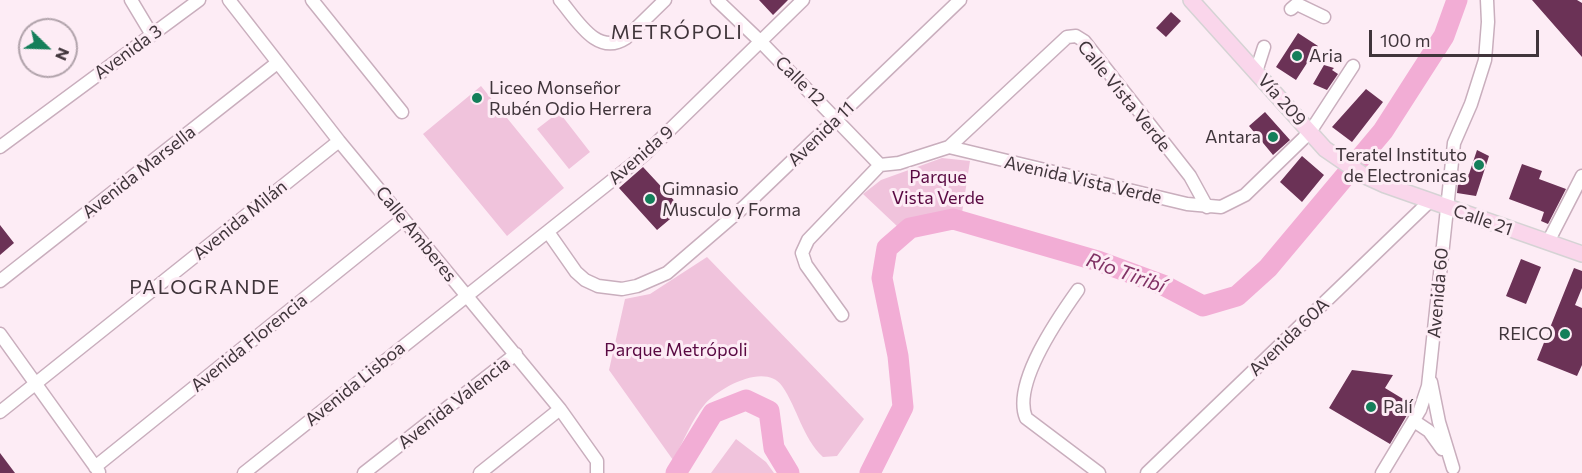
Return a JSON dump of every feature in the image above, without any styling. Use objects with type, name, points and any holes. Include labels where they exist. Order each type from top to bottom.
[{"type":"main road","name":"Vía 209","points":[[1191,0],[1325,149],[1363,175],[1385,185]]},
{"type":"main road","name":"Calle 21","points":[[1385,185],[1582,254]]},
{"type":"street","points":[[131,0],[152,34]]},
{"type":"street","name":"Avenida 3","points":[[0,147],[199,0]]},
{"type":"street","name":"Calle Amberes","points":[[229,0],[339,141],[560,409],[597,461],[597,471]]},
{"type":"street","points":[[312,0],[402,112]]},
{"type":"street","points":[[560,0],[589,34],[606,44],[619,43],[626,38],[665,0]]},
{"type":"street","name":"Calle 12","points":[[717,0],[837,118],[880,165]]},
{"type":"street","name":"Avenida 9","points":[[466,295],[655,145],[803,0]]},
{"type":"street","name":"Avenida 11","points":[[548,232],[576,272],[585,280],[612,289],[637,286],[667,273],[745,206],[960,0]]},
{"type":"street","name":"Avenida 60","points":[[1382,473],[1414,421],[1424,400],[1430,374],[1454,143],[1471,104],[1485,60],[1487,0]]},
{"type":"street","points":[[1291,9],[1297,4],[1302,5],[1324,17]]},
{"type":"street","name":"Calle Vista Verde","points":[[949,147],[1067,37],[1076,36],[1084,41],[1190,176],[1207,207]]},
{"type":"street","points":[[1256,72],[1264,47]]},
{"type":"street","name":"Avenida Marsella","points":[[0,281],[277,63]]},
{"type":"street","name":"Avenida Vista Verde","points":[[949,147],[1207,207],[1227,205],[1245,195],[1310,132],[1353,66]]},
{"type":"street","name":"Avenida Milán","points":[[0,412],[339,141]]},
{"type":"street","points":[[842,315],[806,265],[802,253],[808,240],[880,165],[898,163],[949,147]]},
{"type":"street","points":[[1548,242],[1582,176]]},
{"type":"street","name":"Avenida 60A","points":[[1147,473],[1430,201]]},
{"type":"street","name":"Avenida Florencia","points":[[97,470],[404,219]]},
{"type":"street","points":[[1078,290],[1051,332],[1032,369],[1022,408],[1026,418],[1100,473]]},
{"type":"street","name":"Avenida Lisboa","points":[[244,473],[466,295]]},
{"type":"street","points":[[0,334],[97,470]]},
{"type":"street","name":"Avenida Valencia","points":[[364,473],[516,354]]},
{"type":"street","points":[[1430,374],[1438,422],[1455,471]]},
{"type":"street","points":[[480,473],[560,409]]},
{"type":"street","points":[[1414,421],[1435,438],[1455,471]]},
{"type":"green space","points":[[481,86],[564,188],[507,236],[423,134]]},
{"type":"green space","points":[[559,112],[590,152],[569,169],[537,129]]},
{"type":"green space","name":"Parque Vista Verde","points":[[942,158],[970,161],[962,213],[929,214],[911,219],[898,227],[863,194],[881,180]]},
{"type":"green space","name":"Parque Metrópoli","points":[[707,257],[864,419],[837,456],[823,457],[810,441],[782,386],[774,379],[765,376],[742,380],[731,385],[705,404],[673,460],[609,370],[625,299],[650,294]]},
{"type":"green space","points":[[736,439],[766,462],[774,473],[711,473]]},
{"type":"building","points":[[759,0],[788,0],[773,15]]},
{"type":"building","points":[[1532,0],[1577,0],[1582,3],[1582,57]]},
{"type":"building","points":[[1171,12],[1181,21],[1166,37],[1156,28]]},
{"type":"building","name":"Aria","points":[[1298,33],[1318,46],[1296,80],[1276,67]]},
{"type":"building","points":[[1324,65],[1334,68],[1332,70],[1338,74],[1327,90],[1313,84]]},
{"type":"building","points":[[1366,89],[1383,102],[1352,142],[1332,127]]},
{"type":"building","name":"Antara","points":[[1265,112],[1290,140],[1273,155],[1249,126]]},
{"type":"building","name":"Teratel Instituto de Electronicas","points":[[1477,150],[1489,156],[1476,196],[1457,193],[1459,174],[1469,174]]},
{"type":"building","points":[[1302,156],[1324,175],[1302,202],[1280,182]]},
{"type":"building","points":[[1522,164],[1542,171],[1539,179],[1566,189],[1548,224],[1541,221],[1544,212],[1509,199]]},
{"type":"building","name":"Gimnasio Musculo y Forma","points":[[643,167],[682,209],[657,230],[619,188]]},
{"type":"building","points":[[0,225],[14,243],[0,255]]},
{"type":"building","points":[[1521,259],[1541,267],[1526,304],[1506,296]]},
{"type":"building","name":"REICO","points":[[1574,268],[1582,271],[1582,288],[1575,305],[1582,308],[1582,365],[1577,376],[1537,360]]},
{"type":"building","name":"Palí","points":[[1352,370],[1393,375],[1385,388],[1413,405],[1390,444],[1329,408]]},
{"type":"building","points":[[0,453],[15,473],[0,473]]},
{"type":"waterway","name":"Río Tiribí","points":[[870,473],[903,407],[898,356],[882,278],[887,248],[910,228],[953,219],[1098,261],[1163,285],[1203,306],[1237,296],[1268,268],[1383,131],[1444,36],[1457,0]]},
{"type":"waterway","name":"Río Tiribí","points":[[676,473],[713,413],[746,400],[769,411],[774,448],[789,473]]},
{"type":"place","name":"Aria","points":[[1297,56]]},
{"type":"place","name":"Liceo Monseñor Rubén Odio Herrera","points":[[477,98]]},
{"type":"place","name":"Antara","points":[[1273,137]]},
{"type":"place","name":"Teratel Instituto de Electronicas","points":[[1479,165]]},
{"type":"place","name":"Gimnasio Musculo y Forma","points":[[650,199]]},
{"type":"place","name":"REICO","points":[[1565,334]]},
{"type":"place","name":"Palí","points":[[1371,407]]},
{"type":"district","name":"METRÓPOLI","points":[[677,32]]},
{"type":"district","name":"PALOGRANDE","points":[[205,287]]}]
